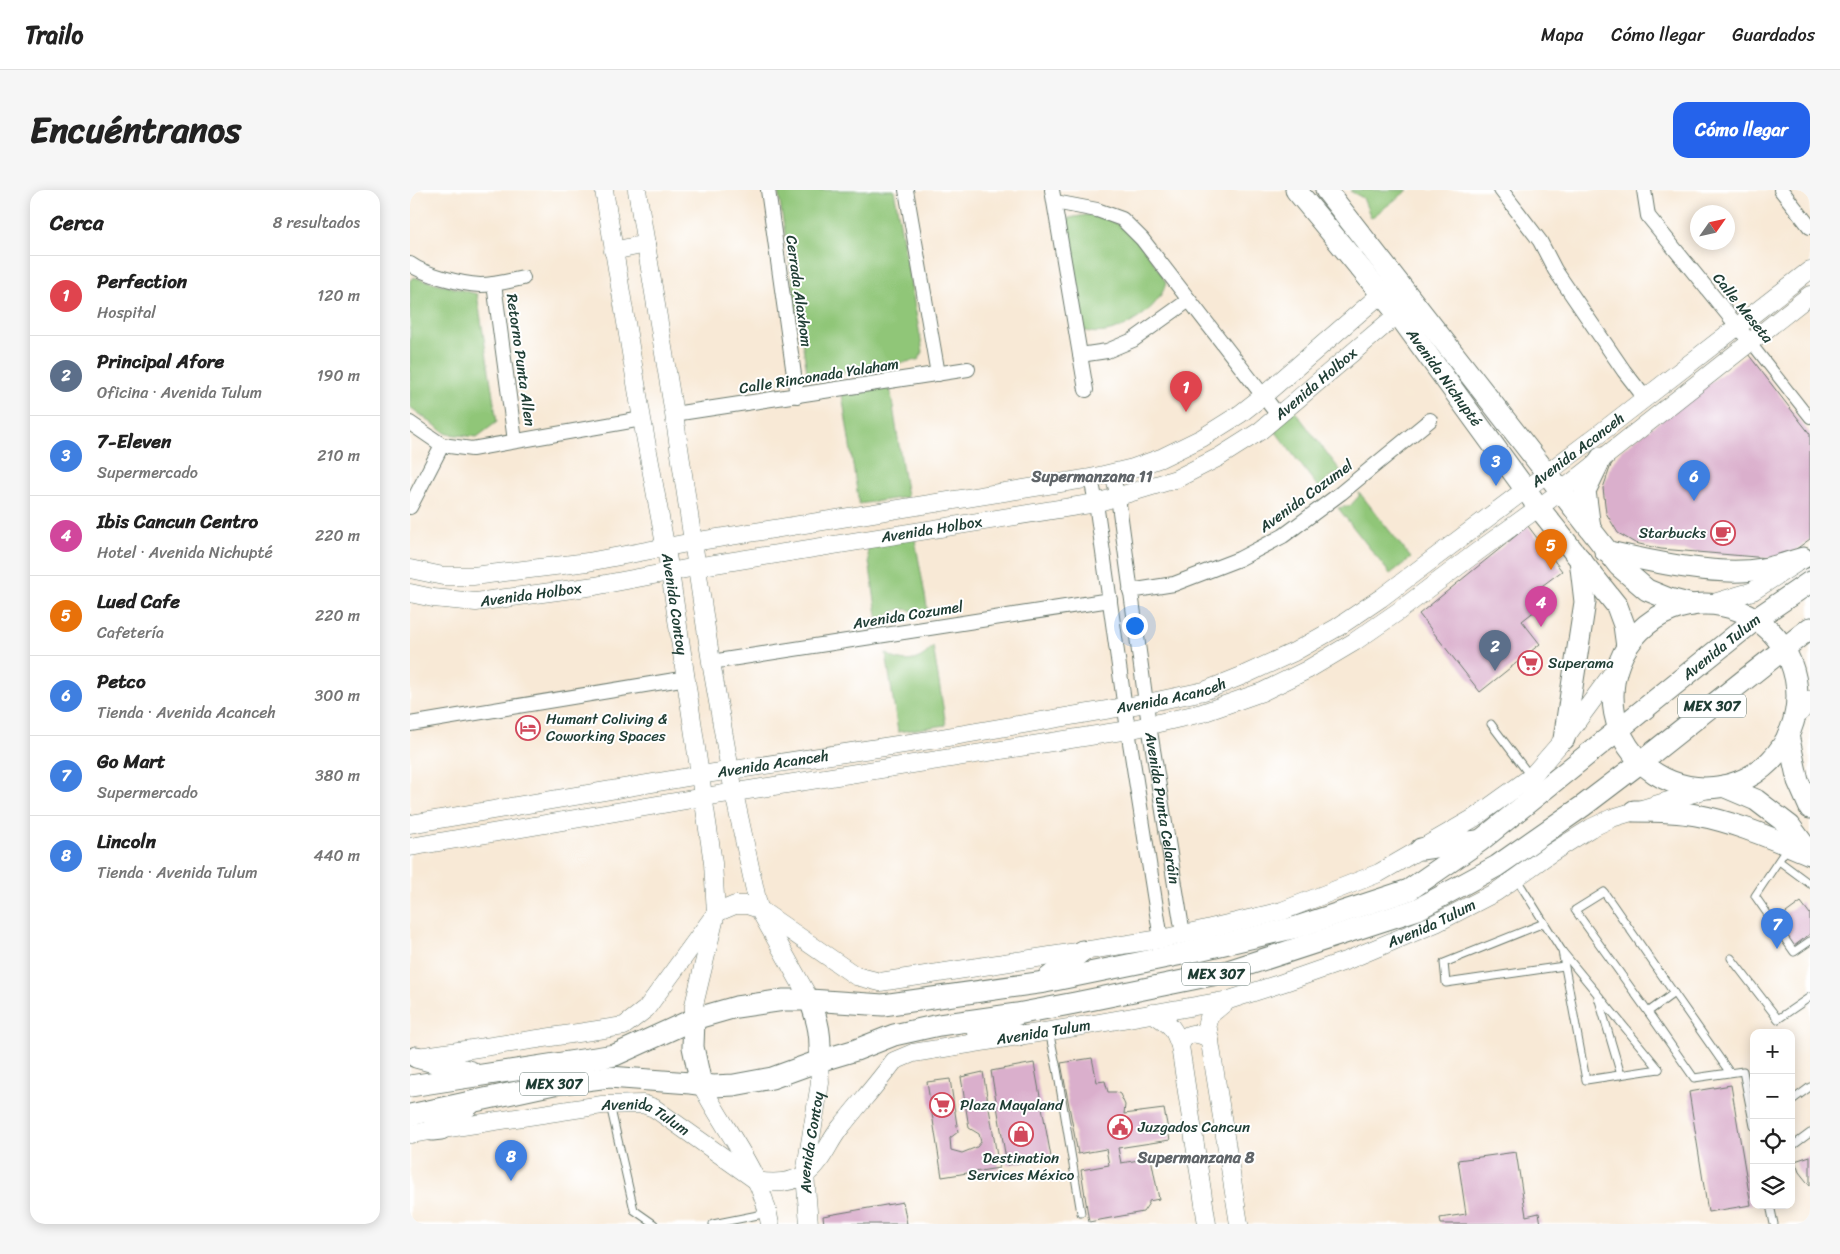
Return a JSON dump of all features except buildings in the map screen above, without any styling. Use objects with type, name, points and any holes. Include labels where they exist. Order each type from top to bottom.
[{"type":"main road","name":"Avenida Nichupté","points":[[1296,190],[1398,314],[1539,508],[1617,606],[1624,625],[1627,647]]},
{"type":"main road","name":"Avenida Nichupté","points":[[1326,190],[1590,528],[1605,551],[1619,566],[1648,590],[1669,599],[1734,609],[1756,620],[1771,633],[1783,649],[1793,670],[1796,706],[1790,728]]},
{"type":"main road","points":[[1590,528],[1585,491],[1601,458]]},
{"type":"main road","points":[[1605,551],[1646,560],[1718,570],[1762,569],[1807,556]]},
{"type":"main road","points":[[1564,740],[1585,602],[1580,559]]},
{"type":"main road","name":"Avenida Tulum","points":[[694,1019],[736,1007],[784,1000],[883,1005],[1045,982],[1177,955],[1297,927],[1409,890],[1480,841],[1756,620],[1810,582]]},
{"type":"main road","points":[[1701,605],[1673,610],[1655,618],[1639,631],[1627,647],[1617,667],[1613,682],[1615,715],[1626,744],[1641,762],[1664,778],[1691,787],[1718,787],[1743,780],[1762,769],[1777,753],[1790,728]]},
{"type":"main road","name":"Avenida Tulum","points":[[410,1115],[554,1084],[609,1078],[713,1086],[734,1085],[772,1078],[856,1050],[894,1035],[939,1024],[1036,1010],[1222,973],[1418,909],[1497,866],[1583,806],[1810,628]]},
{"type":"main road","points":[[1790,728],[1798,781],[1810,808]]},
{"type":"main road","points":[[1718,787],[1756,800],[1790,826],[1810,854]]},
{"type":"main road","points":[[1634,811],[1665,811],[1695,814],[1730,823],[1784,853],[1810,854]]},
{"type":"main road","points":[[1421,849],[1480,841]]},
{"type":"main road","points":[[1045,982],[1082,951]]},
{"type":"main road","points":[[810,1000],[818,1024],[821,1042],[819,1061]]},
{"type":"main road","points":[[694,1019],[692,1047],[702,1084]]},
{"type":"main road","name":"MEX 307","points":[[410,1086],[615,1054],[694,1019]]},
{"type":"main road","points":[[939,1024],[986,1027],[1018,1035]]},
{"type":"main road","points":[[413,1058],[478,1074]]},
{"type":"main road","points":[[432,1130],[441,1129],[473,1101]]},
{"type":"street","name":"Avenida Contoy","points":[[604,190],[642,419],[670,572],[713,863],[716,913],[694,1005],[694,1019]]},
{"type":"street","name":"Avenida Contoy","points":[[637,190],[674,414],[711,662],[734,793],[759,909],[810,1000]]},
{"type":"street","name":"Cerrada Alaxhom","points":[[768,190],[797,396]]},
{"type":"street","points":[[906,190],[938,374]]},
{"type":"street","points":[[1501,190],[1540,241],[1555,270],[1624,371],[1645,398]]},
{"type":"street","name":"Calle Meseta","points":[[1644,190],[1648,216],[1810,418]]},
{"type":"street","points":[[1781,190],[1810,227]]},
{"type":"street","points":[[1086,390],[1054,196],[1122,219],[1142,238],[1278,415]]},
{"type":"street","points":[[614,251],[646,244]]},
{"type":"street","name":"Retorno Punta Allen","points":[[412,269],[479,285],[523,278]]},
{"type":"street","name":"Avenida Acanceh","points":[[410,824],[730,770],[930,740],[1147,703],[1204,691],[1294,652],[1338,627],[1381,598],[1546,474],[1810,270]]},
{"type":"street","name":"Retorno Punta Allen","points":[[494,284],[516,441]]},
{"type":"street","name":"Avenida Holbox","points":[[410,569],[443,576],[473,576],[588,562],[693,542],[1112,474],[1161,458],[1202,438],[1240,414],[1381,294]]},
{"type":"street","name":"Avenida Acanceh","points":[[410,847],[704,797],[1128,730],[1202,713],[1262,692],[1307,670],[1354,642],[1399,611],[1560,492],[1810,295]]},
{"type":"street","points":[[1080,355],[1107,351],[1133,340],[1189,300]]},
{"type":"street","name":"Avenida Holbox","points":[[410,593],[433,598],[476,602],[594,586],[696,567],[1096,503],[1118,497],[1176,479],[1218,458],[1260,431],[1398,314]]},
{"type":"street","name":"Calle Rinconada Yalaham","points":[[674,414],[968,369]]},
{"type":"street","name":"Retorno Punta Allen","points":[[410,423],[442,445],[472,449],[642,419]]},
{"type":"street","name":"Avenida Cozumel","points":[[1130,591],[1174,584],[1239,559],[1283,536],[1341,493],[1430,420]]},
{"type":"street","points":[[410,507],[442,445]]},
{"type":"street","name":"Avenida Punta Celaráin","points":[[1112,474],[1118,497],[1149,725],[1183,934]]},
{"type":"street","name":"Avenida Punta Celaráin","points":[[1091,478],[1161,938]]},
{"type":"street","name":"Avenida Tulum","points":[[1701,605],[1754,591],[1807,556]]},
{"type":"street","name":"Avenida Cozumel","points":[[711,662],[1110,600]]},
{"type":"street","points":[[413,1058],[624,1026],[646,1009],[716,913],[735,905],[747,905],[759,909],[856,976],[880,982],[1161,938],[1282,911],[1379,873],[1474,818],[1531,777],[1564,740],[1617,667]]},
{"type":"street","points":[[410,724],[687,678]]},
{"type":"street","points":[[1790,728],[1810,700]]},
{"type":"street","name":"Avenida Tulum","points":[[410,1134],[566,1110],[610,1105],[643,1104],[654,1108],[757,1182],[770,1184],[786,1182],[805,1174],[816,1165],[839,1129],[894,1061],[913,1053],[1228,1000],[1348,960],[1436,923],[1496,892],[1548,855],[1591,828],[1612,818],[1718,787]]},
{"type":"street","points":[[1228,1000],[1210,1015],[1207,1024],[1240,1224]]},
{"type":"street","points":[[1152,1014],[1174,1030],[1180,1046],[1207,1224]]},
{"type":"street","points":[[1180,1046],[1183,1039],[1191,1034],[1199,1034],[1210,1039]]},
{"type":"street","name":"Avenida Contoy","points":[[809,1224],[805,1174],[820,1083],[819,1061]]},
{"type":"street","points":[[702,1084],[712,1106],[724,1123],[757,1182],[769,1219]]},
{"type":"lane","points":[[1491,724],[1531,777]]},
{"type":"lane","points":[[1810,884],[1784,853],[1755,896],[1794,952],[1810,941]]},
{"type":"lane","points":[[1516,878],[1562,951],[1659,1069],[1586,1080],[1562,951]]},
{"type":"lane","points":[[1730,1073],[1604,892],[1575,910],[1694,1078],[1730,1073],[1742,1071],[1752,1119]]},
{"type":"lane","points":[[1544,923],[1444,963],[1446,983],[1564,966]]},
{"type":"lane","points":[[1731,958],[1778,1020],[1810,997]]},
{"type":"lane","points":[[1648,1012],[1674,993]]},
{"type":"lane","points":[[1597,994],[1621,1075]]},
{"type":"lane","points":[[1049,1031],[1081,1213]]},
{"type":"lane","points":[[1795,1097],[1810,1087]]},
{"type":"lane","points":[[610,1105],[634,1210],[654,1224]]},
{"type":"lane","points":[[1795,1144],[1810,1133]]},
{"type":"lane","points":[[1771,1209],[1774,1224]]},
{"type":"lane","points":[[713,1224],[769,1219]]},
{"type":"green space","points":[[778,190],[894,190],[923,352],[918,360],[808,378]]},
{"type":"green space","points":[[1351,190],[1408,190],[1371,218],[1363,198]]},
{"type":"green space","points":[[1086,215],[1099,216],[1123,228],[1143,248],[1166,283],[1162,294],[1144,314],[1120,328],[1107,332],[1094,333],[1083,330],[1079,321],[1064,226],[1069,218]]},
{"type":"green space","points":[[413,277],[477,294],[497,422],[477,437],[447,434],[410,407],[410,281]]},
{"type":"green space","points":[[890,387],[907,497],[859,504],[842,394]]},
{"type":"green space","points":[[1291,406],[1343,474],[1329,478],[1324,483],[1321,491],[1269,423]]},
{"type":"green space","points":[[1359,492],[1411,558],[1390,574],[1338,508],[1350,506],[1359,496]]},
{"type":"green space","points":[[914,534],[929,617],[907,609],[901,609],[889,614],[879,628],[866,541]]},
{"type":"green space","points":[[933,646],[946,725],[898,732],[886,653],[905,661],[923,656]]},
{"type":"place","name":"Perfection","points":[[1186,412]]},
{"type":"place","name":"7-Eleven","points":[[1496,486]]},
{"type":"place","name":"Petco","points":[[1694,501]]},
{"type":"place","name":"Starbucks","points":[[1723,533]]},
{"type":"place","name":"Lued Cafe","points":[[1551,570]]},
{"type":"place","name":"Ibis Cancun Centro","points":[[1541,627]]},
{"type":"place","name":"Superama","points":[[1530,663]]},
{"type":"place","name":"Principal Afore","points":[[1495,671]]},
{"type":"place","name":"Humant Coliving & Coworking Spaces","points":[[528,728]]},
{"type":"place","name":"Go Mart","points":[[1777,949]]},
{"type":"place","name":"Plaza Mayaland","points":[[942,1105]]},
{"type":"place","name":"Juzgados Cancun","points":[[1120,1127]]},
{"type":"place","name":"Destination Services México","points":[[1021,1134]]},
{"type":"place","name":"Lincoln","points":[[511,1181]]},
{"type":"district","name":"Supermanzana 11","points":[[1092,476]]},
{"type":"district","name":"Supermanzana 8","points":[[1196,1157]]}]
